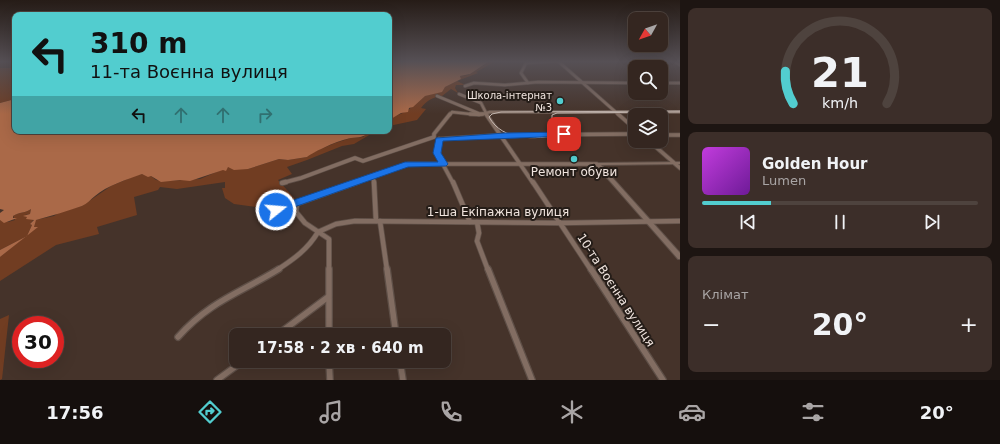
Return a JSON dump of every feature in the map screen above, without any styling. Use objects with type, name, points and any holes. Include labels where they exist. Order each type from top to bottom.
[{"type":"street","points":[[525,79],[528,83]]},
{"type":"street","points":[[576,79],[628,123]]},
{"type":"street","points":[[465,86],[474,84],[505,85],[528,83],[628,83]]},
{"type":"street","points":[[668,83],[680,83]]},
{"type":"street","name":"10-та Воєнна вулиця","points":[[459,94],[479,101],[663,380]]},
{"type":"street","points":[[437,96],[475,112],[680,112]]},
{"type":"street","points":[[434,137],[434,134],[452,112],[479,115],[486,112]]},
{"type":"street","points":[[282,183],[301,178],[355,158],[363,161],[389,153],[401,146],[434,137],[439,139],[502,136],[628,134]]},
{"type":"street","points":[[668,135],[680,135]]},
{"type":"street","points":[[439,139],[437,153],[444,164],[470,222]]},
{"type":"street","points":[[657,148],[680,168]]},
{"type":"street","points":[[270,211],[373,178],[408,164],[680,163]]},
{"type":"street","points":[[597,164],[680,257]]},
{"type":"street","points":[[373,178],[378,221],[395,328]]},
{"type":"street","points":[[297,203],[296,212],[305,223],[327,236],[330,244],[328,297],[329,328]]},
{"type":"street","name":"1-ша Екіпажна вулиця","points":[[318,232],[326,226],[337,223],[378,221],[560,223],[680,221]]},
{"type":"street","points":[[477,222],[479,234],[477,241],[532,380]]},
{"type":"street","points":[[178,337],[192,320],[221,299],[294,259],[315,239],[318,232]]},
{"type":"street","points":[[286,328],[328,297]]},
{"type":"street","points":[[217,380],[233,368]]},
{"type":"street","points":[[329,368],[330,380]]},
{"type":"street","points":[[401,368],[403,380]]},
{"type":"shaded area","points":[[0,79],[12,79],[12,100],[0,103]]},
{"type":"shaded area","points":[[392,79],[461,79],[445,87],[442,92],[425,96],[413,107],[409,108],[408,112],[401,113],[392,118]]},
{"type":"shaded area","points":[[457,81],[465,85],[456,85],[455,88],[458,93],[451,89],[442,96],[428,101],[421,108],[426,109],[417,120],[392,125],[392,118],[407,111],[424,96],[440,92],[445,87]]},
{"type":"shaded area","points":[[12,100],[12,134],[366,134],[334,143],[307,157],[288,160],[279,159],[248,169],[234,170],[228,167],[226,171],[223,170],[190,181],[180,180],[161,182],[151,176],[148,177],[142,174],[105,189],[82,206],[36,220],[34,227],[38,227],[27,236],[32,225],[30,224],[34,220],[26,219],[27,217],[23,216],[30,214],[31,209],[13,216],[13,218],[17,218],[4,223],[0,220],[0,213],[4,210],[0,209],[0,103]]},
{"type":"shaded area","points":[[366,134],[371,134],[354,144],[342,146],[287,167],[292,174],[278,180],[295,199],[294,203],[272,209],[234,204],[225,198],[222,188],[225,188],[225,182],[177,189],[160,187],[158,190],[134,197],[137,215],[97,227],[99,234],[56,245],[0,281],[0,257],[37,227],[34,227],[35,220],[54,216],[60,212],[82,206],[111,186],[137,175],[142,174],[151,176],[156,180],[165,181],[200,179],[228,167],[248,169],[279,159],[288,160],[307,157],[309,154],[335,143],[351,138],[363,137]]},
{"type":"shaded area","points":[[31,209],[30,214],[25,215],[34,219],[30,224],[32,225],[27,236],[0,250],[0,220],[8,222],[15,220],[13,216]]},
{"type":"shaded area","points":[[26,237],[0,257],[0,250]]},
{"type":"shaded area","points":[[9,315],[2,379],[0,380],[0,319]]},
{"type":"tram line","points":[[680,111],[501,112],[492,114],[489,117],[502,131],[511,135],[530,138],[560,135],[563,132],[552,118],[552,115],[557,113],[680,112]]},
{"type":"place","name":"Школа-інтернат №3","points":[[560,101]]},
{"type":"place","name":"Ремонт обуви","points":[[574,159]]},
{"type":"route","points":[[276,210],[373,178],[408,164],[444,164],[440,160],[437,153],[439,139],[475,136],[499,137],[505,135],[564,134]]}]
